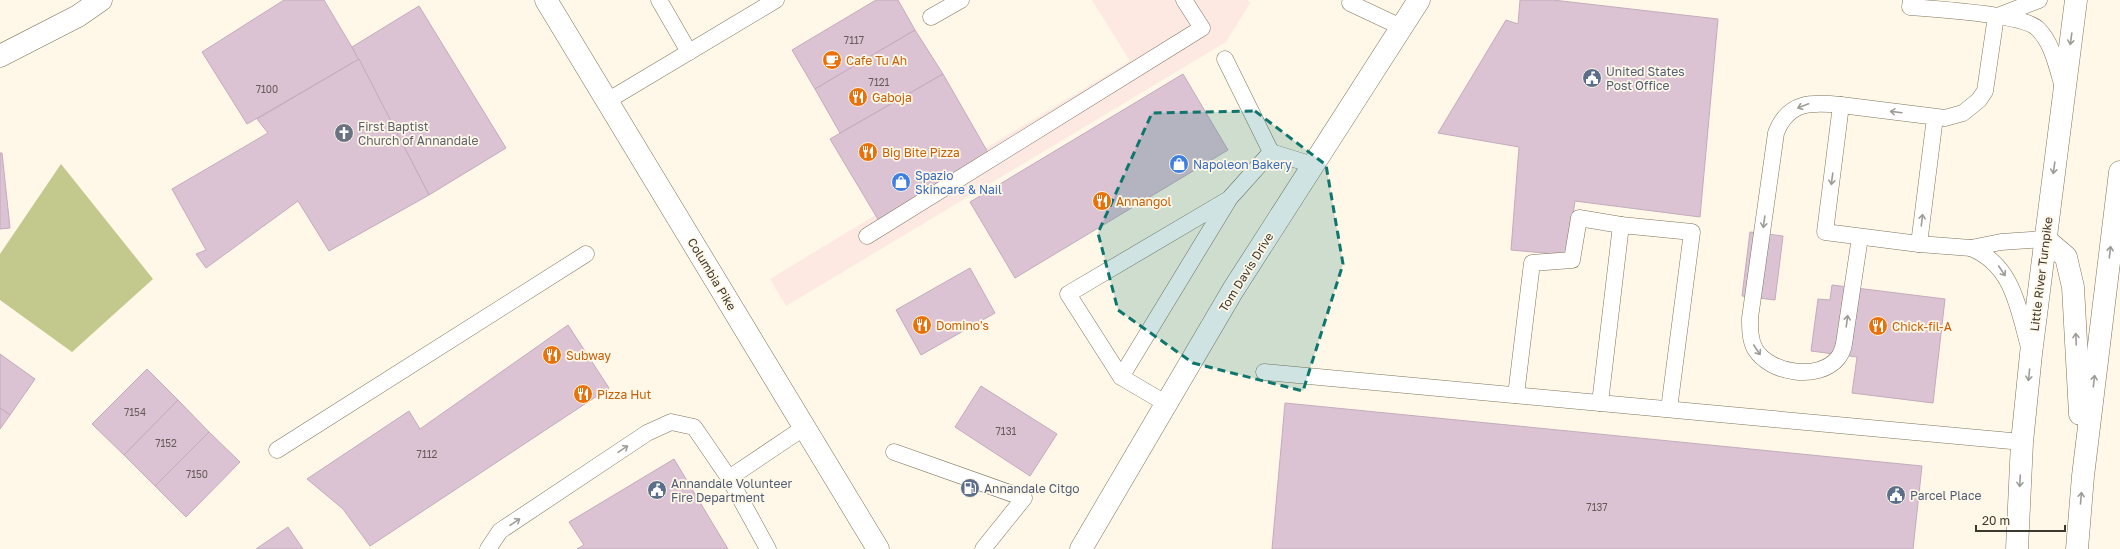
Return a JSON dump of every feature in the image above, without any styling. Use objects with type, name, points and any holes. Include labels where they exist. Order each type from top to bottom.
[{"type":"main road","name":"Columbia Pike","points":[[546,0],[878,549]]},
{"type":"main road","name":"Tom Davis Drive","points":[[1081,549],[1233,290],[1419,0]]},
{"type":"main road","name":"Little River Turnpike","points":[[2017,549],[2022,442],[2031,354],[2076,0]]},
{"type":"main road","points":[[0,56],[78,16],[93,2]]},
{"type":"main road","points":[[2077,549],[2083,476],[2120,172]]},
{"type":"main road","points":[[2045,239],[2066,257],[2073,287],[2083,476]]},
{"type":"lane","points":[[658,0],[689,52]]},
{"type":"lane","points":[[607,101],[776,0]]},
{"type":"lane","points":[[931,17],[961,0]]},
{"type":"lane","points":[[866,236],[1202,28],[1184,0]]},
{"type":"lane","points":[[1911,0],[1910,6],[2026,21],[2039,30],[2053,54],[2064,92]]},
{"type":"lane","points":[[1996,16],[2039,0]]},
{"type":"lane","points":[[1349,1],[1401,27]]},
{"type":"lane","points":[[1860,237],[1843,349],[1837,358],[1821,369],[1811,371],[1791,370],[1768,361],[1755,349],[1752,339],[1750,318],[1776,133],[1784,117],[1803,105],[1819,103],[1935,117],[1953,117],[1963,113],[1979,100],[1985,92],[1988,81],[1996,16]]},
{"type":"lane","points":[[1225,59],[1271,152],[1313,166]]},
{"type":"lane","points":[[1841,105],[1825,232],[1919,244],[1971,248],[2001,242],[2045,239]]},
{"type":"lane","points":[[1919,244],[1935,117]]},
{"type":"lane","points":[[1121,378],[1229,199],[1271,152]]},
{"type":"lane","points":[[1167,404],[1121,378],[1068,294],[1229,199]]},
{"type":"lane","points":[[1516,395],[1532,263],[1572,260],[1579,218],[1621,225],[1692,232],[1669,409]]},
{"type":"lane","points":[[1600,403],[1621,225]]},
{"type":"lane","points":[[1971,248],[1990,257],[2006,276],[2014,295],[2031,354]]},
{"type":"lane","points":[[277,450],[586,254]]},
{"type":"lane","points":[[1264,372],[2022,442]]},
{"type":"lane","points":[[488,549],[500,532],[647,433],[671,422],[694,427],[729,478],[768,549]]},
{"type":"lane","points":[[729,478],[805,427]]},
{"type":"lane","points":[[894,452],[1024,498],[983,549]]},
{"type":"highlighted area","points":[[1255,111],[1326,165],[1343,264],[1303,391],[1193,363],[1118,310],[1098,233],[1152,113]]},
{"type":"shaded area","points":[[1092,0],[1248,0],[1250,3],[1226,42],[786,306],[770,279],[1130,61]]},
{"type":"green space","points":[[61,164],[153,279],[72,352],[0,300],[0,254]]},
{"type":"building","points":[[284,0],[324,0],[359,59],[247,124],[202,52]]},
{"type":"building","points":[[876,0],[898,0],[915,30],[815,89],[792,50]]},
{"type":"building","name":"United States Post Office","points":[[1520,0],[1553,0],[1718,19],[1700,217],[1575,201],[1567,255],[1511,250],[1519,147],[1438,133],[1506,20],[1518,24]]},
{"type":"building","points":[[419,6],[506,148],[429,195],[352,47]]},
{"type":"building","points":[[915,30],[943,74],[840,133],[815,89]]},
{"type":"building","points":[[359,59],[429,195],[329,251],[298,201],[206,268],[196,254],[206,250],[172,189],[268,133],[257,119]]},
{"type":"building","points":[[943,74],[990,156],[879,221],[830,139]]},
{"type":"building","points":[[1183,74],[1228,150],[1015,278],[970,202]]},
{"type":"building","points":[[0,153],[2,153],[10,228],[0,229]]},
{"type":"building","points":[[1750,232],[1783,236],[1775,300],[1742,296]]},
{"type":"building","points":[[970,268],[995,313],[921,355],[896,310]]},
{"type":"building","name":"Chick-fil-A","points":[[1832,285],[1945,299],[1933,403],[1852,393],[1857,357],[1811,351],[1818,299],[1830,300]]},
{"type":"building","points":[[568,325],[609,388],[370,546],[343,509],[307,479],[409,411],[420,429]]},
{"type":"building","points":[[0,354],[35,379],[10,415],[0,408]]},
{"type":"building","points":[[147,369],[178,400],[124,455],[92,424]]},
{"type":"building","points":[[981,386],[1057,434],[1030,476],[955,427]]},
{"type":"building","points":[[178,400],[209,432],[155,486],[124,455]]},
{"type":"building","points":[[1285,403],[1922,466],[1913,549],[1272,549]]},
{"type":"building","points":[[0,408],[10,415],[0,429]]},
{"type":"building","points":[[209,432],[240,462],[186,517],[155,486]]},
{"type":"building","name":"Annandale Volunteer Fire Department","points":[[674,459],[728,549],[577,549],[584,545],[569,522]]},
{"type":"building","points":[[288,527],[303,549],[256,549]]},
{"type":"place","name":"Cafe Tu Ah","points":[[832,60]]},
{"type":"place","name":"United States Post Office","points":[[1592,78]]},
{"type":"place","name":"Gaboja","points":[[858,97]]},
{"type":"place","name":"First Baptist Church of Annandale","points":[[344,133]]},
{"type":"place","name":"Big Bite Pizza","points":[[868,152]]},
{"type":"place","name":"Napoleon Bakery","points":[[1179,164]]},
{"type":"place","name":"Spazio Skincare & Nail","points":[[901,182]]},
{"type":"place","name":"Annangol","points":[[1102,201]]},
{"type":"place","name":"Domino's","points":[[922,325]]},
{"type":"place","name":"Chick-fil-A","points":[[1878,326]]},
{"type":"place","name":"Subway","points":[[552,355]]},
{"type":"place","name":"Pizza Hut","points":[[583,394]]},
{"type":"place","name":"Annandale Citgo","points":[[970,488]]},
{"type":"place","name":"Annandale Volunteer Fire Department","points":[[657,490]]},
{"type":"place","name":"Parcel Place","points":[[1896,495]]}]
